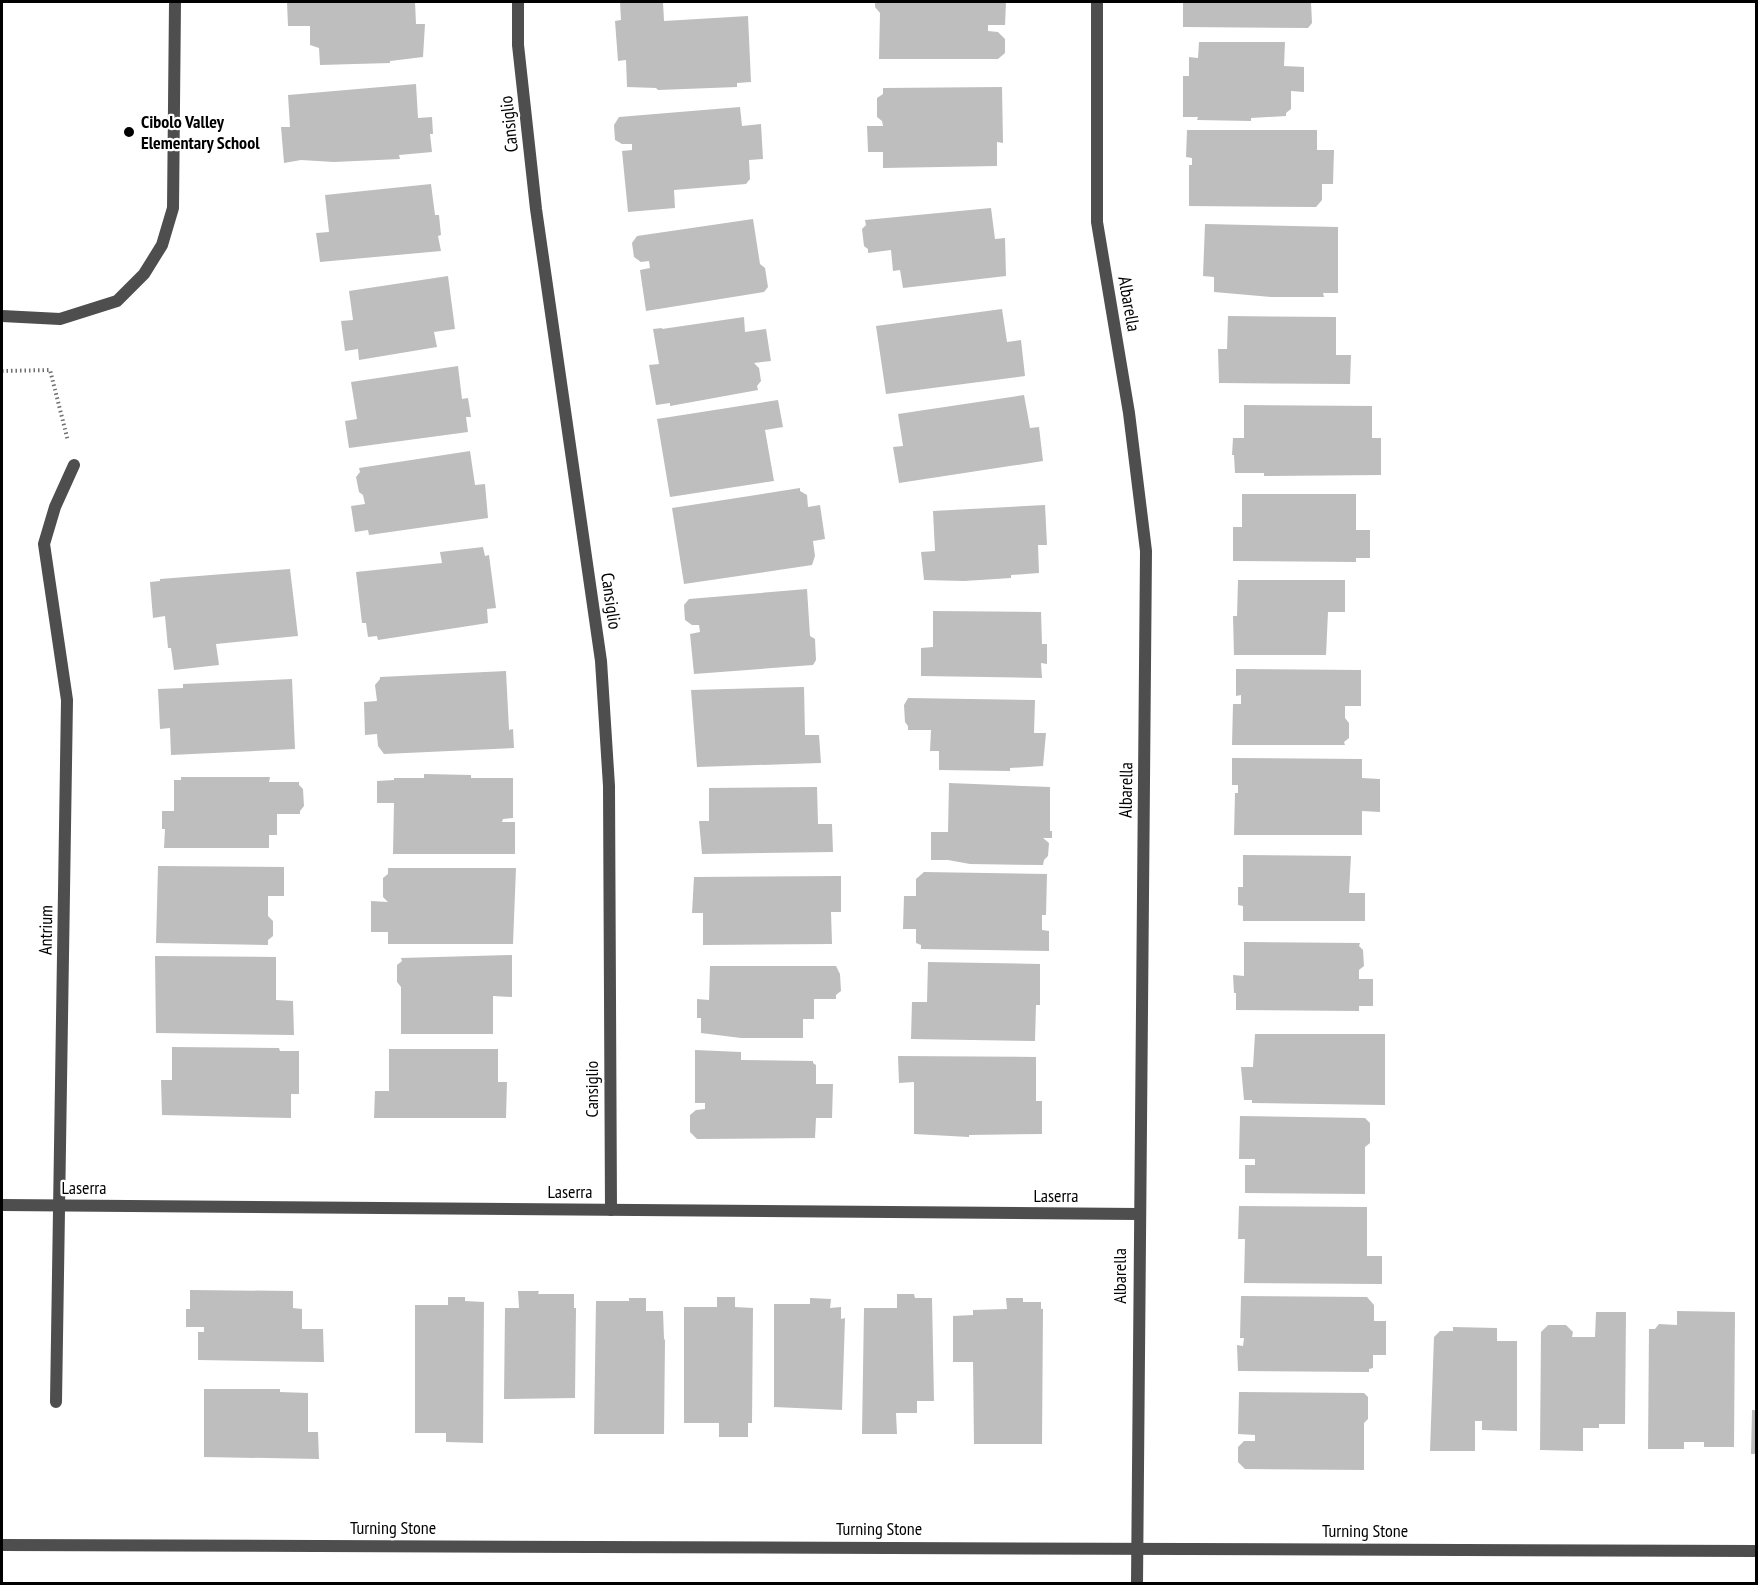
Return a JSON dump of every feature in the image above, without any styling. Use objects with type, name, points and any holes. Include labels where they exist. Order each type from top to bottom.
[{"type":"street","points":[[2,316],[60,319],[117,301],[144,274],[162,245],[173,208],[175,2]]},
{"type":"street","name":"Cansiglio","points":[[518,2],[518,45],[536,210],[601,662],[609,786],[611,1210]]},
{"type":"street","name":"Albarella","points":[[1097,2],[1097,222],[1129,413],[1146,551],[1137,1584]]},
{"type":"street","name":"Antrium","points":[[56,1402],[67,700],[44,544],[55,507],[74,465]]},
{"type":"street","name":"Laserra","points":[[2,1206],[1139,1214]]},
{"type":"street","name":"Turning Stone","points":[[2,1545],[1137,1547],[1756,1551]]},
{"type":"path","points":[[2,371],[50,370],[74,465]]},
{"type":"building","points":[[287,2],[415,2],[416,24],[425,24],[423,57],[390,61],[390,63],[320,65],[319,48],[310,45],[310,26],[288,26]]},
{"type":"building","points":[[620,2],[663,2],[664,21],[748,16],[751,82],[737,83],[737,87],[658,90],[627,87],[626,60],[618,61],[615,21],[621,20]]},
{"type":"building","points":[[875,2],[1006,2],[1005,25],[988,25],[988,31],[998,32],[1005,39],[1005,53],[998,59],[879,59],[880,13],[875,7]]},
{"type":"building","points":[[1183,2],[1311,2],[1312,23],[1308,28],[1183,27]]},
{"type":"building","points":[[1199,42],[1285,42],[1284,66],[1304,67],[1304,92],[1291,91],[1291,109],[1286,116],[1251,118],[1251,121],[1197,120],[1198,117],[1183,117],[1183,76],[1189,76],[1189,57],[1198,58]]},
{"type":"building","points":[[416,84],[418,118],[432,117],[433,134],[430,134],[432,152],[399,155],[400,159],[334,162],[301,160],[284,163],[281,127],[290,127],[288,95]]},
{"type":"building","points":[[1002,87],[1003,143],[997,142],[997,166],[883,168],[883,152],[868,152],[867,126],[883,126],[882,121],[877,117],[877,98],[883,94],[883,88]]},
{"type":"building","points":[[740,107],[742,126],[761,124],[763,159],[749,160],[750,179],[746,184],[674,190],[675,208],[628,212],[622,151],[632,150],[632,144],[622,144],[615,140],[614,125],[619,117]]},
{"type":"building","points":[[1187,130],[1317,130],[1317,150],[1334,150],[1333,184],[1322,184],[1322,200],[1316,207],[1189,206],[1189,165],[1192,165],[1192,158],[1186,157]]},
{"type":"building","points":[[431,184],[435,215],[439,215],[441,235],[438,236],[441,251],[320,262],[316,233],[329,232],[325,195]]},
{"type":"building","points":[[991,208],[995,239],[1005,238],[1006,276],[903,288],[900,270],[893,271],[891,250],[868,253],[868,249],[864,246],[862,229],[866,225],[865,220]]},
{"type":"building","points":[[753,219],[760,264],[765,268],[768,287],[764,292],[646,311],[640,270],[650,268],[649,261],[641,262],[634,257],[632,243],[637,236]]},
{"type":"building","points":[[1205,224],[1338,227],[1338,293],[1323,293],[1324,297],[1271,297],[1214,292],[1214,277],[1203,276]]},
{"type":"building","points":[[448,276],[455,329],[434,332],[437,347],[359,360],[358,349],[345,351],[341,321],[353,320],[349,291]]},
{"type":"building","points":[[1002,309],[1007,342],[1021,340],[1025,376],[886,394],[876,326]]},
{"type":"building","points":[[1228,316],[1336,317],[1336,355],[1351,355],[1350,384],[1219,383],[1218,349],[1227,349]]},
{"type":"building","points":[[744,317],[745,332],[766,329],[771,361],[754,363],[759,368],[761,381],[757,386],[758,390],[670,406],[670,403],[656,405],[649,365],[659,364],[653,329]]},
{"type":"building","points":[[458,366],[462,399],[468,398],[471,417],[466,417],[468,432],[349,448],[345,421],[357,419],[351,382]]},
{"type":"building","points":[[1024,395],[1030,428],[1039,427],[1043,461],[899,483],[893,447],[903,446],[898,414]]},
{"type":"building","points":[[778,400],[783,427],[765,430],[774,481],[670,497],[657,419]]},
{"type":"building","points":[[1244,405],[1372,406],[1372,438],[1381,438],[1381,475],[1264,476],[1264,473],[1235,473],[1234,455],[1232,455],[1233,438],[1244,438]]},
{"type":"building","points":[[470,451],[475,485],[485,484],[488,518],[369,535],[368,530],[355,532],[351,506],[365,504],[363,495],[359,492],[356,477],[360,472],[359,468]]},
{"type":"building","points":[[800,488],[800,491],[807,495],[808,507],[820,505],[825,539],[813,541],[815,556],[812,565],[684,584],[672,508]]},
{"type":"building","points":[[1242,494],[1356,494],[1356,530],[1370,530],[1370,558],[1356,558],[1356,562],[1233,561],[1233,527],[1242,527]]},
{"type":"building","points":[[1045,505],[1047,545],[1038,545],[1039,573],[1011,575],[1011,578],[964,581],[924,580],[921,552],[935,551],[933,511]]},
{"type":"building","points":[[483,547],[485,556],[489,555],[496,608],[487,609],[488,623],[378,640],[377,636],[368,637],[366,623],[362,623],[356,572],[442,563],[440,552]]},
{"type":"building","points":[[290,569],[298,636],[216,644],[219,665],[174,670],[171,648],[168,648],[165,616],[153,618],[150,582],[160,581],[160,579]]},
{"type":"building","points":[[1238,580],[1345,580],[1345,612],[1328,612],[1326,655],[1234,655],[1233,616],[1237,616]]},
{"type":"building","points":[[807,589],[810,636],[815,639],[816,660],[813,665],[694,674],[690,634],[700,632],[699,625],[692,625],[685,620],[684,605],[689,599]]},
{"type":"building","points":[[933,611],[1041,612],[1042,644],[1047,644],[1047,664],[1041,663],[1042,678],[921,676],[921,648],[933,647]]},
{"type":"building","points":[[1236,669],[1361,670],[1361,706],[1345,706],[1345,718],[1349,723],[1349,738],[1344,742],[1345,745],[1232,745],[1233,704],[1241,704],[1241,695],[1236,696]]},
{"type":"building","points":[[506,671],[509,730],[513,729],[514,748],[384,754],[378,746],[377,734],[365,735],[364,702],[377,701],[375,685],[380,677]]},
{"type":"building","points":[[292,679],[295,749],[171,755],[170,728],[160,729],[158,689],[183,688],[183,684]]},
{"type":"building","points":[[804,687],[805,735],[819,735],[821,763],[697,767],[691,690]]},
{"type":"building","points":[[908,698],[1035,700],[1034,733],[1046,733],[1043,766],[1010,768],[1010,771],[939,770],[939,751],[930,751],[931,730],[908,730],[904,705]]},
{"type":"building","points":[[1232,758],[1362,759],[1362,778],[1380,779],[1380,812],[1362,811],[1362,835],[1234,835],[1235,793],[1238,793],[1238,785],[1232,785]]},
{"type":"building","points":[[424,774],[471,775],[471,778],[513,778],[513,818],[503,819],[502,822],[515,822],[515,854],[393,854],[394,803],[377,803],[377,781],[394,780],[394,778],[424,778]]},
{"type":"building","points":[[181,777],[270,777],[269,782],[299,782],[303,789],[304,806],[300,814],[277,814],[277,835],[269,835],[269,848],[164,848],[165,829],[162,829],[162,811],[174,811],[174,780],[181,780]]},
{"type":"building","points":[[949,783],[1050,787],[1052,838],[1043,838],[1049,843],[1048,856],[1043,865],[970,864],[931,860],[931,832],[948,832]]},
{"type":"building","points":[[817,787],[818,824],[832,824],[833,852],[702,854],[699,821],[709,821],[709,788]]},
{"type":"building","points":[[1243,855],[1351,856],[1349,893],[1365,893],[1365,921],[1243,921],[1243,906],[1238,905],[1238,887],[1243,887]]},
{"type":"building","points":[[158,866],[284,867],[284,896],[268,896],[268,916],[273,921],[273,936],[268,940],[268,945],[156,943]]},
{"type":"building","points":[[388,868],[516,868],[513,944],[388,944],[388,932],[371,932],[371,901],[388,902],[383,897],[383,878],[388,874]]},
{"type":"building","points":[[924,872],[1047,874],[1046,915],[1042,915],[1042,930],[1049,931],[1049,951],[921,949],[921,945],[916,943],[916,929],[903,929],[904,896],[916,896],[916,879]]},
{"type":"building","points":[[841,876],[841,912],[831,912],[832,944],[703,945],[703,913],[692,913],[694,877]]},
{"type":"building","points":[[1244,942],[1360,943],[1364,966],[1359,970],[1359,979],[1373,979],[1373,1006],[1359,1006],[1359,1011],[1236,1010],[1233,975],[1244,976]]},
{"type":"building","points":[[512,955],[512,997],[493,996],[493,1034],[401,1034],[401,987],[397,982],[397,965],[402,961],[401,958]]},
{"type":"building","points":[[155,956],[276,957],[276,1000],[293,1001],[294,1035],[156,1033]]},
{"type":"building","points":[[928,962],[1040,964],[1040,1005],[1036,1005],[1035,1041],[911,1039],[912,1002],[927,1002]]},
{"type":"building","points":[[710,966],[836,966],[840,974],[841,991],[836,995],[836,999],[814,999],[814,1019],[803,1019],[803,1038],[741,1038],[701,1033],[701,1018],[697,1018],[697,999],[709,1000]]},
{"type":"building","points":[[1255,1034],[1385,1034],[1385,1105],[1252,1103],[1252,1100],[1244,1100],[1241,1067],[1253,1067]]},
{"type":"building","points":[[172,1047],[279,1048],[280,1051],[299,1051],[299,1094],[291,1094],[291,1118],[162,1115],[161,1080],[172,1080]]},
{"type":"building","points":[[389,1049],[498,1049],[498,1082],[507,1082],[506,1118],[374,1118],[375,1091],[389,1091]]},
{"type":"building","points":[[695,1050],[741,1052],[741,1060],[813,1061],[816,1065],[816,1084],[833,1084],[832,1118],[816,1118],[815,1138],[697,1139],[690,1132],[690,1115],[696,1110],[705,1109],[705,1103],[695,1103]]},
{"type":"building","points":[[898,1056],[1036,1057],[1036,1101],[1042,1101],[1042,1134],[969,1135],[969,1137],[914,1134],[914,1082],[899,1083]]},
{"type":"building","points":[[1240,1116],[1365,1118],[1370,1123],[1370,1143],[1365,1147],[1365,1194],[1245,1193],[1245,1165],[1255,1165],[1255,1159],[1239,1159]]},
{"type":"building","points":[[1239,1206],[1367,1207],[1367,1256],[1382,1256],[1382,1284],[1244,1283],[1245,1239],[1238,1239]]},
{"type":"building","points":[[190,1290],[293,1291],[293,1308],[302,1309],[302,1329],[323,1329],[324,1362],[198,1360],[198,1332],[204,1332],[204,1327],[186,1327],[186,1309],[190,1309]]},
{"type":"building","points":[[518,1291],[539,1291],[538,1294],[574,1294],[574,1308],[576,1308],[575,1398],[504,1399],[505,1308],[519,1308]]},
{"type":"building","points":[[897,1294],[914,1294],[915,1298],[932,1298],[934,1401],[917,1401],[917,1413],[896,1413],[897,1434],[862,1434],[864,1308],[897,1308]]},
{"type":"building","points":[[1241,1296],[1367,1297],[1374,1305],[1374,1321],[1386,1321],[1386,1355],[1373,1355],[1373,1368],[1369,1369],[1369,1372],[1238,1371],[1237,1345],[1243,1346],[1244,1338],[1240,1338]]},
{"type":"building","points":[[448,1297],[465,1297],[465,1301],[484,1302],[483,1443],[446,1442],[446,1433],[415,1433],[415,1305],[448,1305]]},
{"type":"building","points":[[717,1297],[735,1297],[735,1307],[753,1308],[752,1423],[748,1423],[748,1437],[719,1437],[719,1423],[684,1423],[684,1307],[717,1307]]},
{"type":"building","points":[[629,1298],[646,1298],[646,1311],[663,1311],[664,1434],[594,1434],[596,1301],[629,1301]]},
{"type":"building","points":[[810,1298],[831,1299],[830,1308],[841,1307],[841,1319],[845,1318],[842,1410],[774,1407],[774,1304],[810,1304]]},
{"type":"building","points":[[1006,1298],[1023,1298],[1023,1302],[1041,1302],[1041,1309],[1043,1309],[1042,1444],[974,1444],[973,1362],[953,1362],[953,1316],[973,1315],[973,1310],[1007,1309]]},
{"type":"building","points":[[1677,1311],[1735,1312],[1734,1447],[1704,1447],[1704,1442],[1684,1442],[1684,1449],[1648,1449],[1649,1329],[1655,1329],[1659,1324],[1677,1325]]},
{"type":"building","points":[[1596,1312],[1626,1312],[1625,1424],[1599,1424],[1599,1428],[1583,1428],[1583,1451],[1540,1450],[1541,1332],[1548,1325],[1566,1325],[1573,1332],[1572,1337],[1595,1337]]},
{"type":"building","points":[[1453,1327],[1497,1328],[1497,1341],[1517,1341],[1517,1431],[1482,1430],[1482,1421],[1475,1421],[1475,1451],[1430,1451],[1434,1337],[1440,1331],[1453,1331]]},
{"type":"building","points":[[204,1389],[280,1389],[280,1392],[308,1393],[308,1432],[318,1432],[319,1459],[204,1457]]},
{"type":"building","points":[[1239,1392],[1364,1393],[1368,1397],[1368,1419],[1364,1423],[1364,1470],[1245,1469],[1238,1462],[1238,1447],[1244,1441],[1255,1441],[1255,1435],[1238,1434]]},
{"type":"building","points":[[1752,1410],[1756,1410],[1756,1454],[1751,1454]]},
{"type":"place","name":"Cibolo Valley Elementary School","points":[[129,132]]}]
